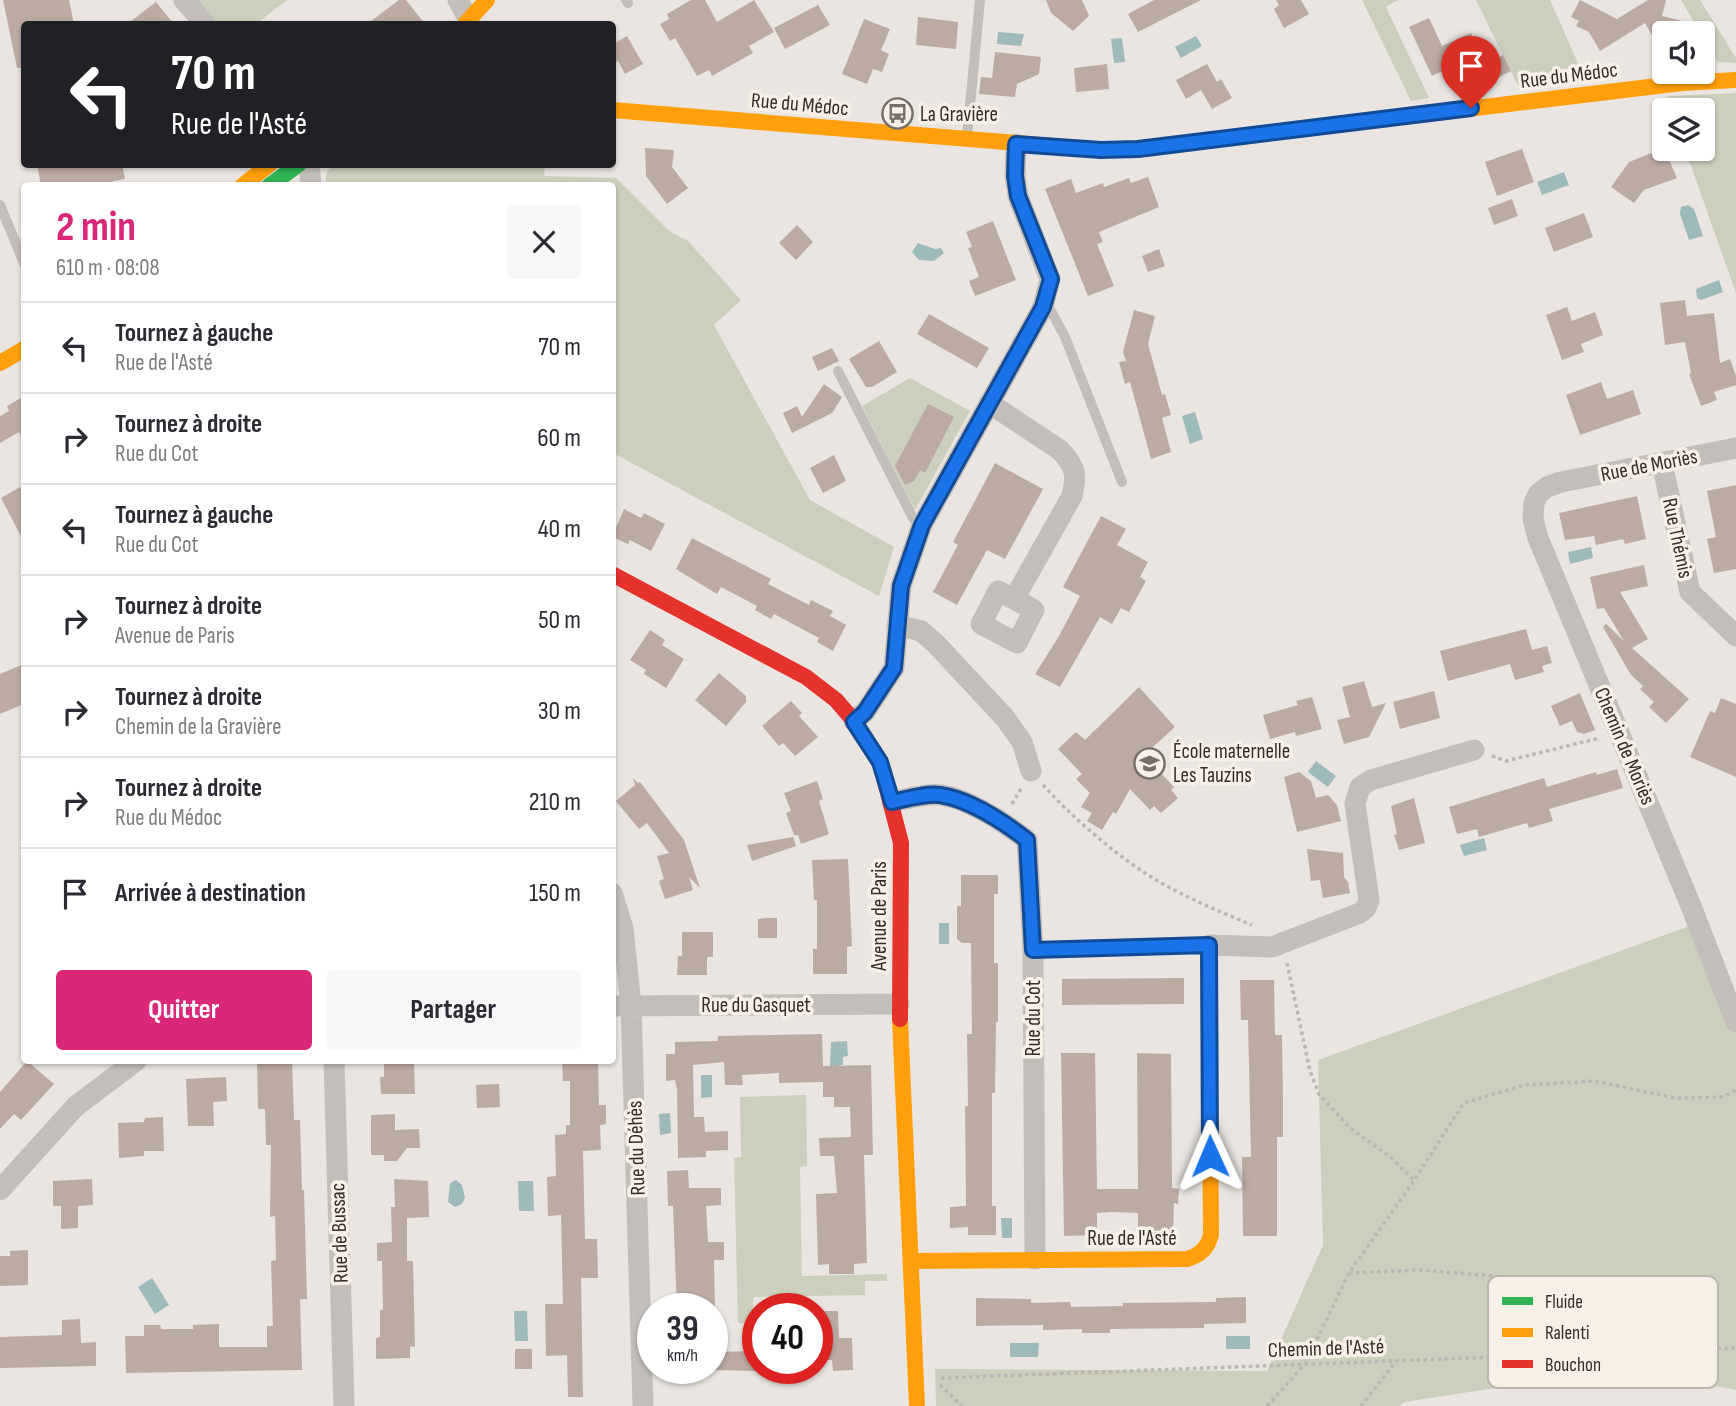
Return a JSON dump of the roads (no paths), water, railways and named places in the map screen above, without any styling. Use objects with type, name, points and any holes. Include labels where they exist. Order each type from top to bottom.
[{"type":"street","points":[[184,0],[202,21]]},
{"type":"street","points":[[458,0],[467,21]]},
{"type":"street","points":[[468,21],[487,0]]},
{"type":"street","name":"Rue du Médoc","points":[[616,110],[1016,144],[1101,150],[1138,149],[1669,84],[1736,80]]},
{"type":"street","points":[[854,722],[865,712],[894,668],[901,586],[922,525],[1043,307],[1051,279],[1018,196],[1015,176],[1016,144]]},
{"type":"street","points":[[248,182],[265,168]]},
{"type":"street","points":[[274,182],[294,168]]},
{"type":"street","points":[[0,363],[21,351]]},
{"type":"street","points":[[989,403],[1059,450],[1069,460],[1076,478],[1072,496],[1014,599]]},
{"type":"street","name":"Rue de Moriès","points":[[1561,482],[1736,449]]},
{"type":"street","name":"Rue Thémis","points":[[1662,463],[1690,592],[1736,636]]},
{"type":"street","name":"Chemin de Moriès","points":[[1561,482],[1547,487],[1538,494],[1534,503],[1533,519],[1546,560],[1620,733],[1736,1022]]},
{"type":"street","name":"Avenue de Paris","points":[[616,576],[806,677],[836,700],[880,762],[901,844],[899,1004],[917,1406]]},
{"type":"street","points":[[897,625],[921,631],[1005,718],[1022,742],[1031,771]]},
{"type":"street","points":[[1033,950],[1209,945],[1272,947],[1351,918],[1366,908],[1369,901],[1355,804],[1360,787],[1371,779],[1474,750]]},
{"type":"street","name":"Rue du Cot","points":[[892,802],[941,795],[974,807],[1027,840],[1033,950],[1035,1259]]},
{"type":"street","name":"Rue du Déhès","points":[[616,906],[623,928],[622,1006],[643,1406]]},
{"type":"street","name":"Rue de l'Asté","points":[[911,1261],[1187,1259],[1197,1256],[1209,1246],[1209,945]]},
{"type":"street","name":"Rue du Gasquet","points":[[622,1006],[899,1004]]},
{"type":"street","points":[[0,1190],[76,1106],[132,1064]]},
{"type":"street","name":"Rue de Bussac","points":[[334,1064],[344,1406]]},
{"type":"lane","points":[[967,139],[980,0]]},
{"type":"lane","points":[[0,205],[21,255]]},
{"type":"lane","points":[[1043,307],[1051,311],[1065,337],[1122,482]]},
{"type":"lane","points":[[838,372],[913,518],[922,525]]},
{"type":"water","points":[[998,32],[1024,34],[1021,46],[997,44]]},
{"type":"water","points":[[1196,36],[1202,46],[1181,58],[1175,47]]},
{"type":"water","points":[[1122,38],[1125,62],[1114,63],[1111,39]]},
{"type":"water","points":[[1564,172],[1569,185],[1542,195],[1537,182]]},
{"type":"water","points":[[1688,205],[1694,209],[1703,236],[1689,240],[1680,214],[1681,207]]},
{"type":"water","points":[[918,243],[935,249],[941,248],[944,253],[934,261],[919,260],[912,252]]},
{"type":"water","points":[[1719,280],[1723,292],[1701,300],[1697,298],[1696,289]]},
{"type":"water","points":[[1195,412],[1203,439],[1190,444],[1182,416]]},
{"type":"water","points":[[1591,547],[1593,558],[1570,564],[1568,552]]},
{"type":"water","points":[[1316,761],[1336,776],[1328,787],[1308,772]]},
{"type":"water","points":[[1484,838],[1487,850],[1464,856],[1460,845]]},
{"type":"water","points":[[939,923],[949,923],[949,944],[939,944]]},
{"type":"water","points":[[847,1041],[848,1056],[843,1057],[843,1065],[839,1065],[839,1069],[830,1066],[831,1042]]},
{"type":"water","points":[[701,1075],[712,1075],[712,1097],[701,1098]]},
{"type":"water","points":[[670,1113],[671,1133],[660,1135],[659,1114]]},
{"type":"water","points":[[456,1180],[462,1185],[465,1198],[462,1204],[455,1207],[448,1202],[450,1183]]},
{"type":"water","points":[[518,1181],[533,1181],[534,1211],[519,1211]]},
{"type":"water","points":[[1001,1218],[1012,1218],[1012,1238],[1002,1238]]},
{"type":"water","points":[[152,1278],[169,1305],[155,1314],[138,1287]]},
{"type":"water","points":[[514,1311],[527,1311],[528,1341],[515,1341]]},
{"type":"water","points":[[1226,1336],[1250,1336],[1250,1349],[1226,1349]]},
{"type":"water","points":[[1010,1343],[1039,1343],[1038,1357],[1010,1357]]},
{"type":"place","name":"La Gravière","points":[[897,114]]},
{"type":"place","name":"École maternelle Les Tauzins","points":[[1150,763]]}]
